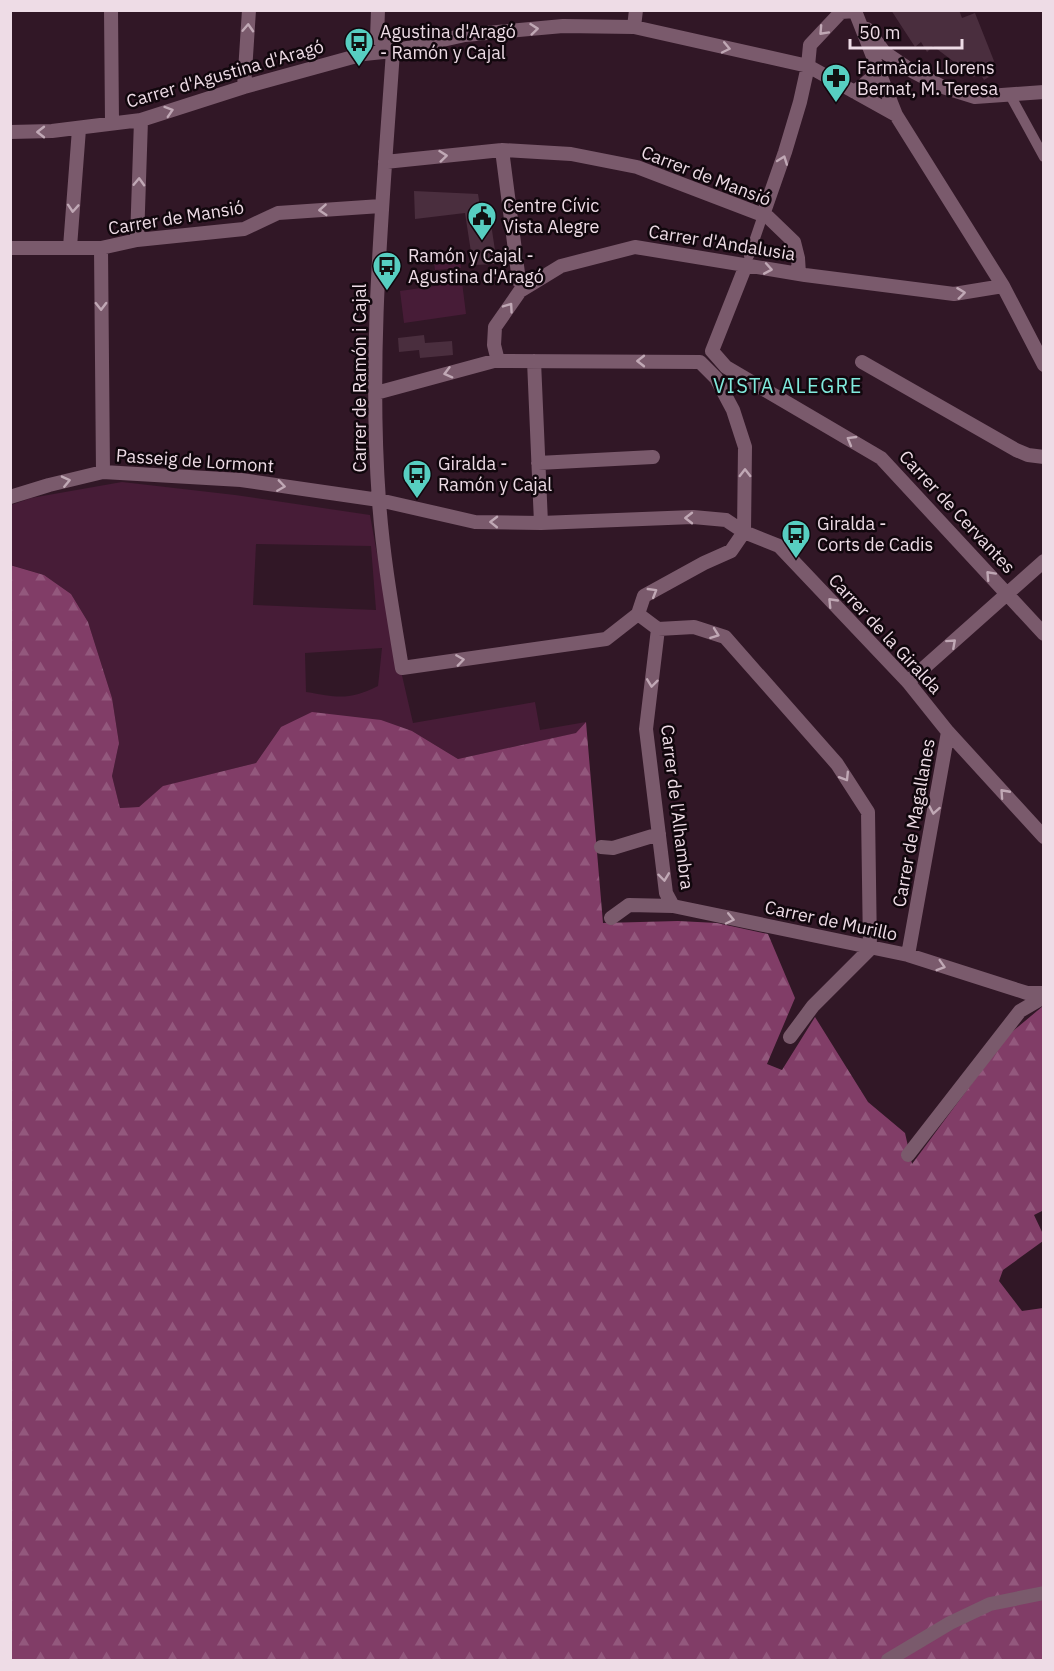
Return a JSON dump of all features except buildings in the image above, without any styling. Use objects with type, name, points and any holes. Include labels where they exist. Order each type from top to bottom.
[{"type":"street","points":[[111,10],[112,122]]},
{"type":"street","points":[[244,87],[249,10]]},
{"type":"street","points":[[378,10],[377,38],[393,51]]},
{"type":"street","points":[[634,27],[636,10]]},
{"type":"street","points":[[747,260],[785,152],[808,66],[810,45],[841,12],[855,11],[884,52],[912,71],[943,87],[975,97],[1044,92]]},
{"type":"street","name":"Carrer d'Agustina d'Aragó","points":[[855,11],[896,115],[1003,286],[1044,364]]},
{"type":"street","name":"Carrer d'Agustina d'Aragó","points":[[10,132],[52,132],[112,122],[141,120],[244,87],[364,54],[393,51],[465,35],[563,26],[634,27],[808,66],[896,115]]},
{"type":"street","name":"Carrer de Ramón i Cajal","points":[[393,51],[381,206],[377,288],[376,393],[379,500],[386,575],[402,668],[606,639],[638,614]]},
{"type":"street","points":[[855,92],[879,72]]},
{"type":"street","points":[[1010,95],[1044,157]]},
{"type":"street","points":[[137,240],[141,120]]},
{"type":"street","points":[[70,247],[79,129]]},
{"type":"street","points":[[501,150],[519,281]]},
{"type":"street","name":"Carrer de Mansió","points":[[385,162],[501,150],[571,154],[637,166],[768,217],[794,242],[799,274]]},
{"type":"street","name":"Carrer de Mansió","points":[[10,248],[101,248],[137,240],[244,229],[278,213],[381,206]]},
{"type":"street","name":"Carrer d'Andalusia","points":[[498,361],[494,345],[495,327],[520,291],[561,266],[635,247],[747,260],[799,274],[954,294],[1003,286]]},
{"type":"street","points":[[101,248],[103,472]]},
{"type":"street","name":"Carrer de Cervantes","points":[[747,260],[712,351],[726,367],[881,458],[1044,634]]},
{"type":"street","points":[[376,393],[498,361],[700,362],[716,378],[733,410],[745,447],[744,532],[731,551],[644,596],[638,614],[658,629],[694,627],[725,638],[837,764],[867,812],[870,949],[813,1006],[790,1037]]},
{"type":"street","points":[[534,361],[541,523]]},
{"type":"street","points":[[862,362],[1016,450],[1028,456],[1044,457]]},
{"type":"street","points":[[538,463],[653,457]]},
{"type":"street","name":"Passeig de Lormont","points":[[10,497],[103,472],[241,480],[379,500]]},
{"type":"street","name":"Carrer de la Giralda","points":[[379,500],[475,522],[541,523],[693,517],[726,520],[744,532],[779,546],[908,682],[948,732],[1044,837]]},
{"type":"street","points":[[908,682],[1044,561]]},
{"type":"street","name":"Carrer de l'Alhambra","points":[[658,629],[646,729],[666,893],[673,906]]},
{"type":"street","name":"Carrer de Magallanes","points":[[908,955],[948,732]]},
{"type":"street","points":[[601,847],[613,848],[659,834]]},
{"type":"street","name":"Carrer de Murillo","points":[[611,918],[629,905],[673,906],[870,949],[908,955],[1027,993],[1044,995]]},
{"type":"street","points":[[908,1155],[1020,1011],[1044,995]]},
{"type":"street","points":[[888,1660],[950,1623],[990,1604],[1044,1593]]},
{"type":"shaded area","points":[[460,251],[461,268],[435,270],[433,254]]},
{"type":"shaded area","points":[[462,282],[466,314],[404,323],[400,291]]},
{"type":"shaded area","points":[[122,482],[235,495],[370,515],[388,615],[413,723],[535,702],[540,730],[586,722],[577,733],[458,759],[412,731],[281,727],[256,763],[164,786],[139,807],[120,808],[112,776],[119,743],[112,698],[88,622],[71,594],[44,575],[11,565],[11,505],[31,498]],"holes":[[[256,544],[371,546],[376,610],[253,605]],[[382,648],[378,686],[350,696],[306,692],[305,653]]]},
{"type":"green space","points":[[10,565],[44,575],[71,594],[88,622],[112,698],[119,743],[112,776],[120,808],[139,807],[163,786],[256,763],[281,727],[312,712],[381,720],[412,731],[458,759],[576,733],[586,722],[603,923],[678,921],[717,923],[768,934],[795,998],[767,1064],[782,1070],[815,1017],[868,1102],[905,1133],[912,1164],[1007,1036],[1043,1006],[1044,1210],[1034,1215],[1043,1234],[1043,1241],[1003,1270],[999,1281],[1022,1311],[1043,1308],[1043,1660],[11,1660]]},
{"type":"place","name":"Agustina d'Aragó - Ramón y Cajal","points":[[359,68]]},
{"type":"place","name":"Farmàcia Llorens Bernat, M. Teresa","points":[[836,104]]},
{"type":"place","name":"Centre Cívic Vista Alegre","points":[[482,242]]},
{"type":"place","name":"Ramón y Cajal - Agustina d'Aragó","points":[[387,292]]},
{"type":"place","name":"Giralda - Ramón y Cajal","points":[[417,500]]},
{"type":"place","name":"Giralda - Corts de Cadis","points":[[796,560]]},
{"type":"district","name":"VISTA ALEGRE","points":[[788,386]]}]
